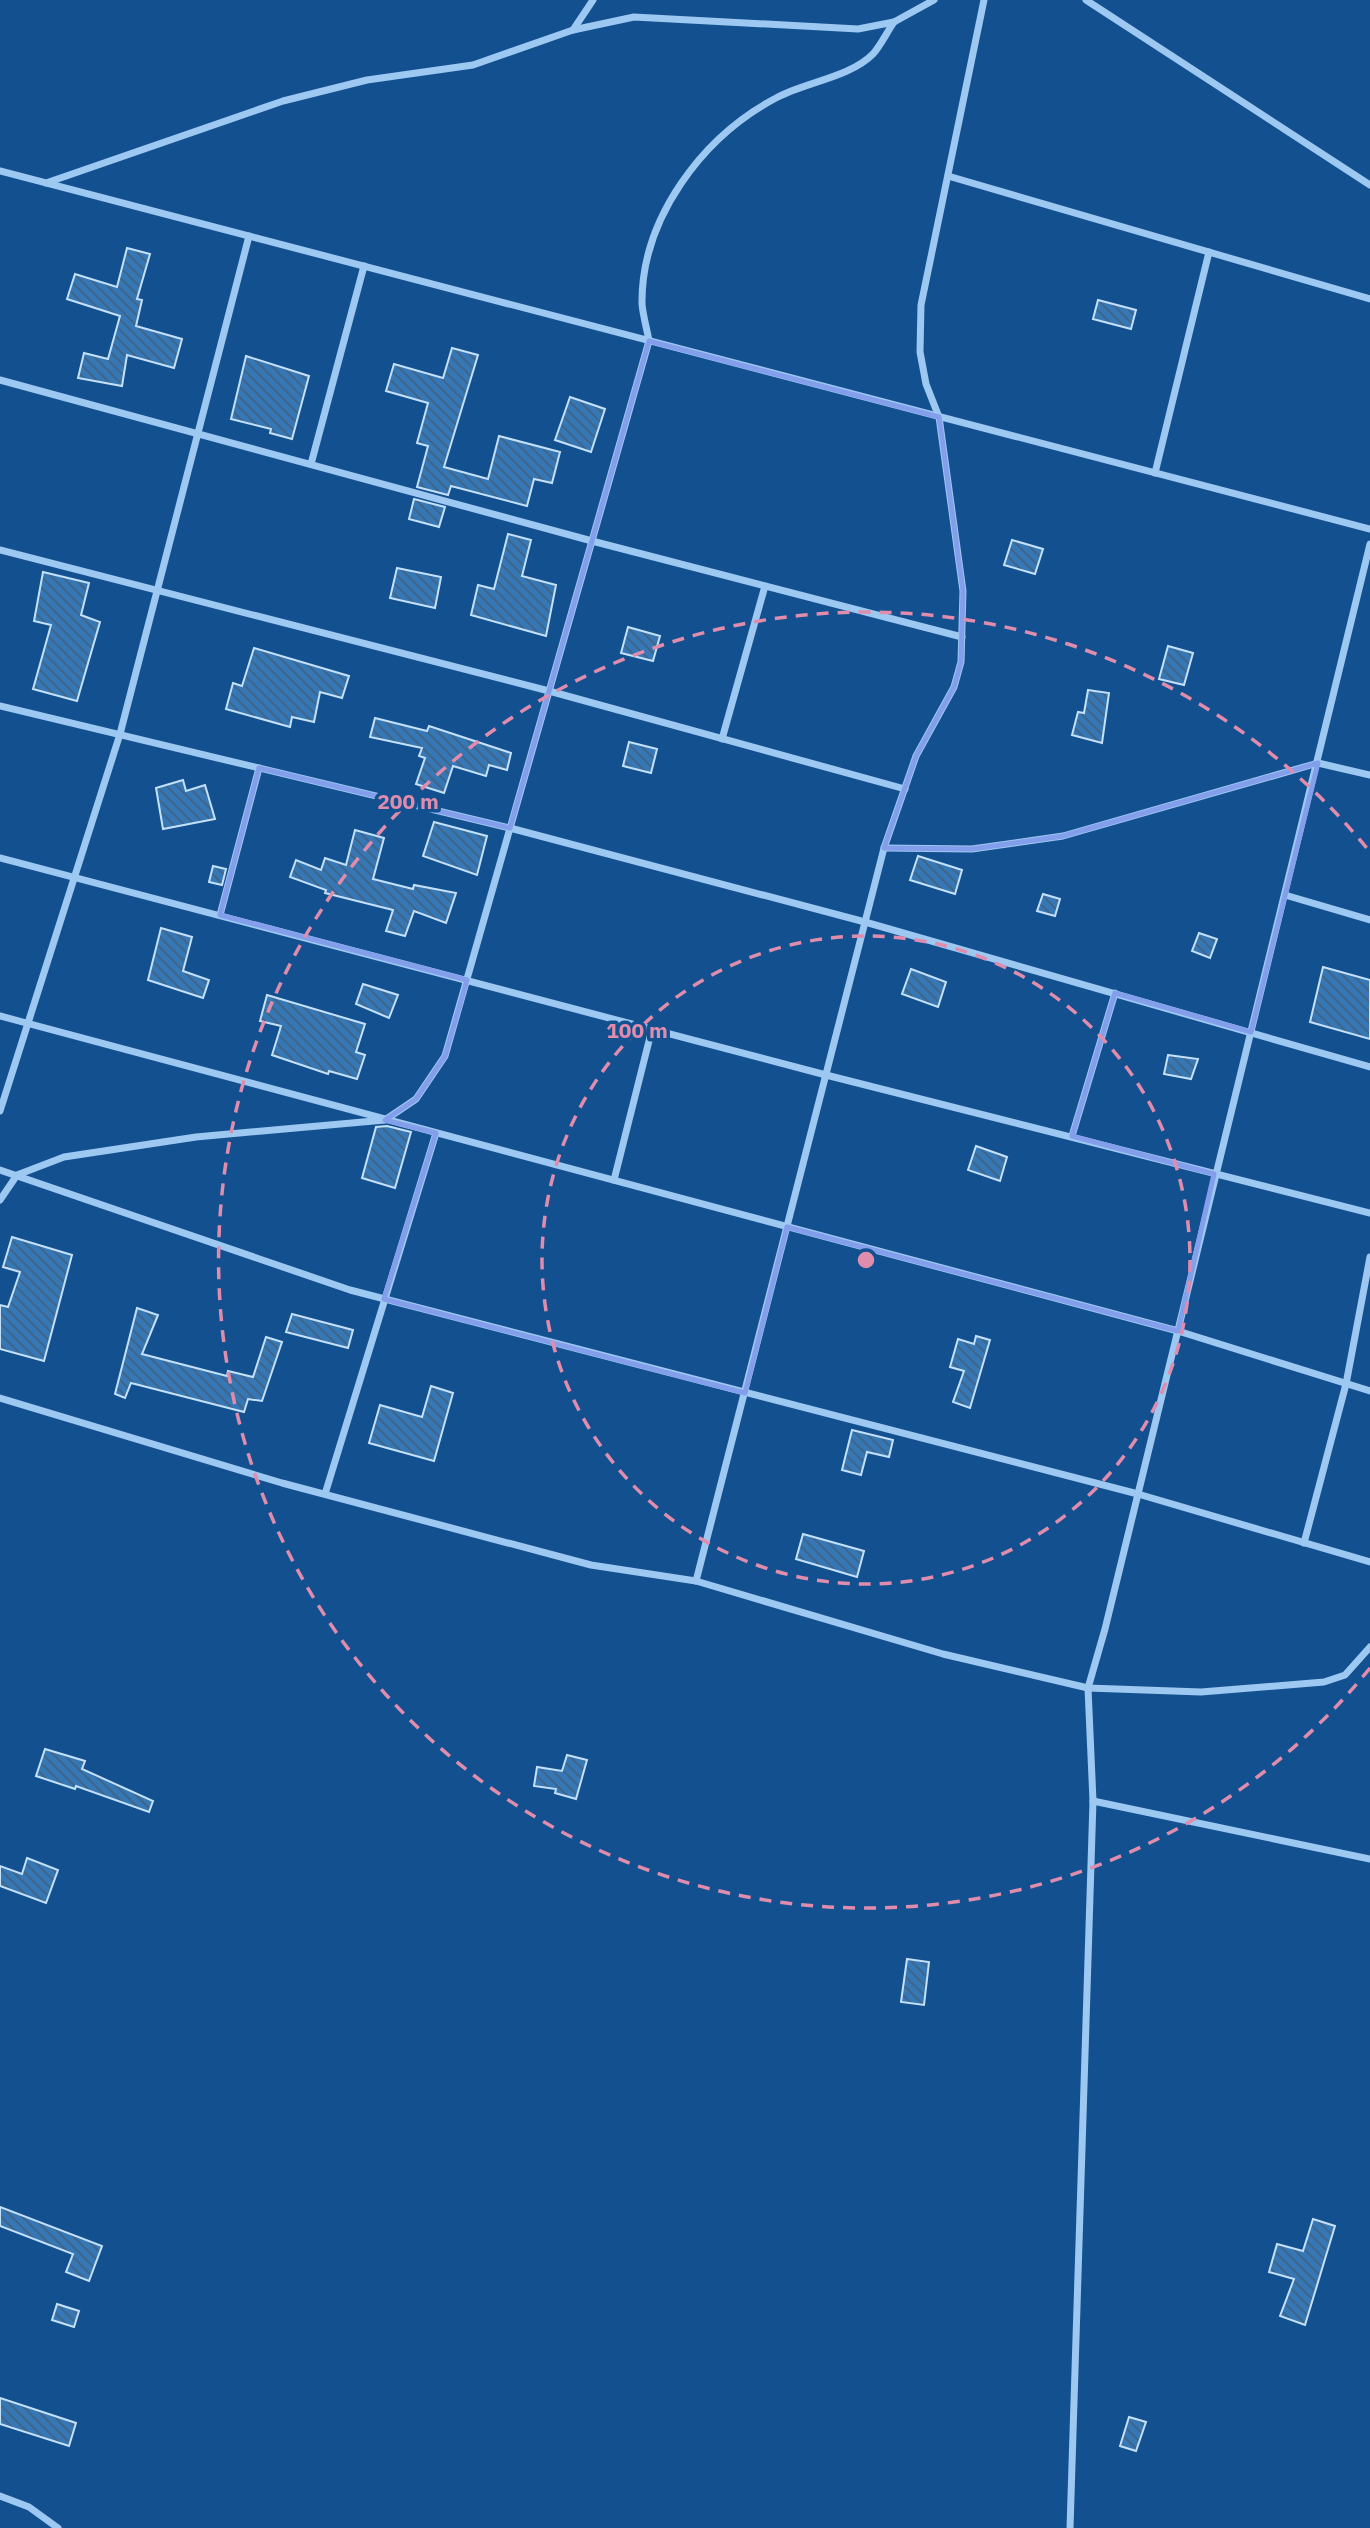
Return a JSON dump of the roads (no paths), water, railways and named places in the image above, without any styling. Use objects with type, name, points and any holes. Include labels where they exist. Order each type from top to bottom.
[{"type":"street","points":[[573,30],[593,0]]},
{"type":"street","points":[[46,183],[283,101],[367,80],[473,65],[573,30],[634,17],[858,29],[894,22],[934,0]]},
{"type":"street","points":[[696,1581],[884,848],[916,756],[954,687],[961,662],[963,591],[939,416],[926,384],[920,352],[921,305],[984,0]]},
{"type":"street","points":[[1086,0],[1370,185]]},
{"type":"street","points":[[0,1200],[17,1175],[64,1157],[156,1143],[385,1120],[416,1099],[445,1056],[649,341],[642,304],[648,255],[657,226],[672,196],[729,131],[775,98],[854,67],[873,54],[894,22]]},
{"type":"street","points":[[0,172],[1370,529]]},
{"type":"street","points":[[948,176],[1370,299]]},
{"type":"street","points":[[0,1111],[72,877],[120,734],[159,592],[197,433],[249,236]]},
{"type":"street","points":[[1155,473],[1209,252]]},
{"type":"street","points":[[311,464],[364,266]]},
{"type":"street","points":[[0,380],[592,541],[962,636]]},
{"type":"street","points":[[1070,2528],[1093,1801],[1088,1688],[1138,1494],[1370,544]]},
{"type":"street","points":[[0,550],[549,691],[905,789]]},
{"type":"street","points":[[722,739],[765,586]]},
{"type":"street","points":[[0,706],[510,828],[865,922],[1370,1067]]},
{"type":"street","points":[[884,848],[972,849],[1063,836],[1318,763],[1370,775]]},
{"type":"street","points":[[220,915],[259,768]]},
{"type":"street","points":[[0,858],[826,1075],[1370,1213]]},
{"type":"street","points":[[1285,895],[1370,920]]},
{"type":"street","points":[[1072,1136],[1115,993]]},
{"type":"street","points":[[0,1016],[1178,1331],[1370,1391]]},
{"type":"street","points":[[614,1181],[652,1029]]},
{"type":"street","points":[[325,1494],[436,1133]]},
{"type":"street","points":[[0,1170],[384,1299],[1138,1494],[1370,1562]]},
{"type":"street","points":[[1304,1543],[1346,1384],[1370,1258]]},
{"type":"street","points":[[0,1398],[325,1494],[590,1565],[696,1581],[943,1654],[1088,1688],[1201,1692],[1324,1682],[1345,1675],[1370,1647]]},
{"type":"street","points":[[1093,1801],[1370,1859]]},
{"type":"street","points":[[0,2496],[29,2507],[58,2528]]}]
